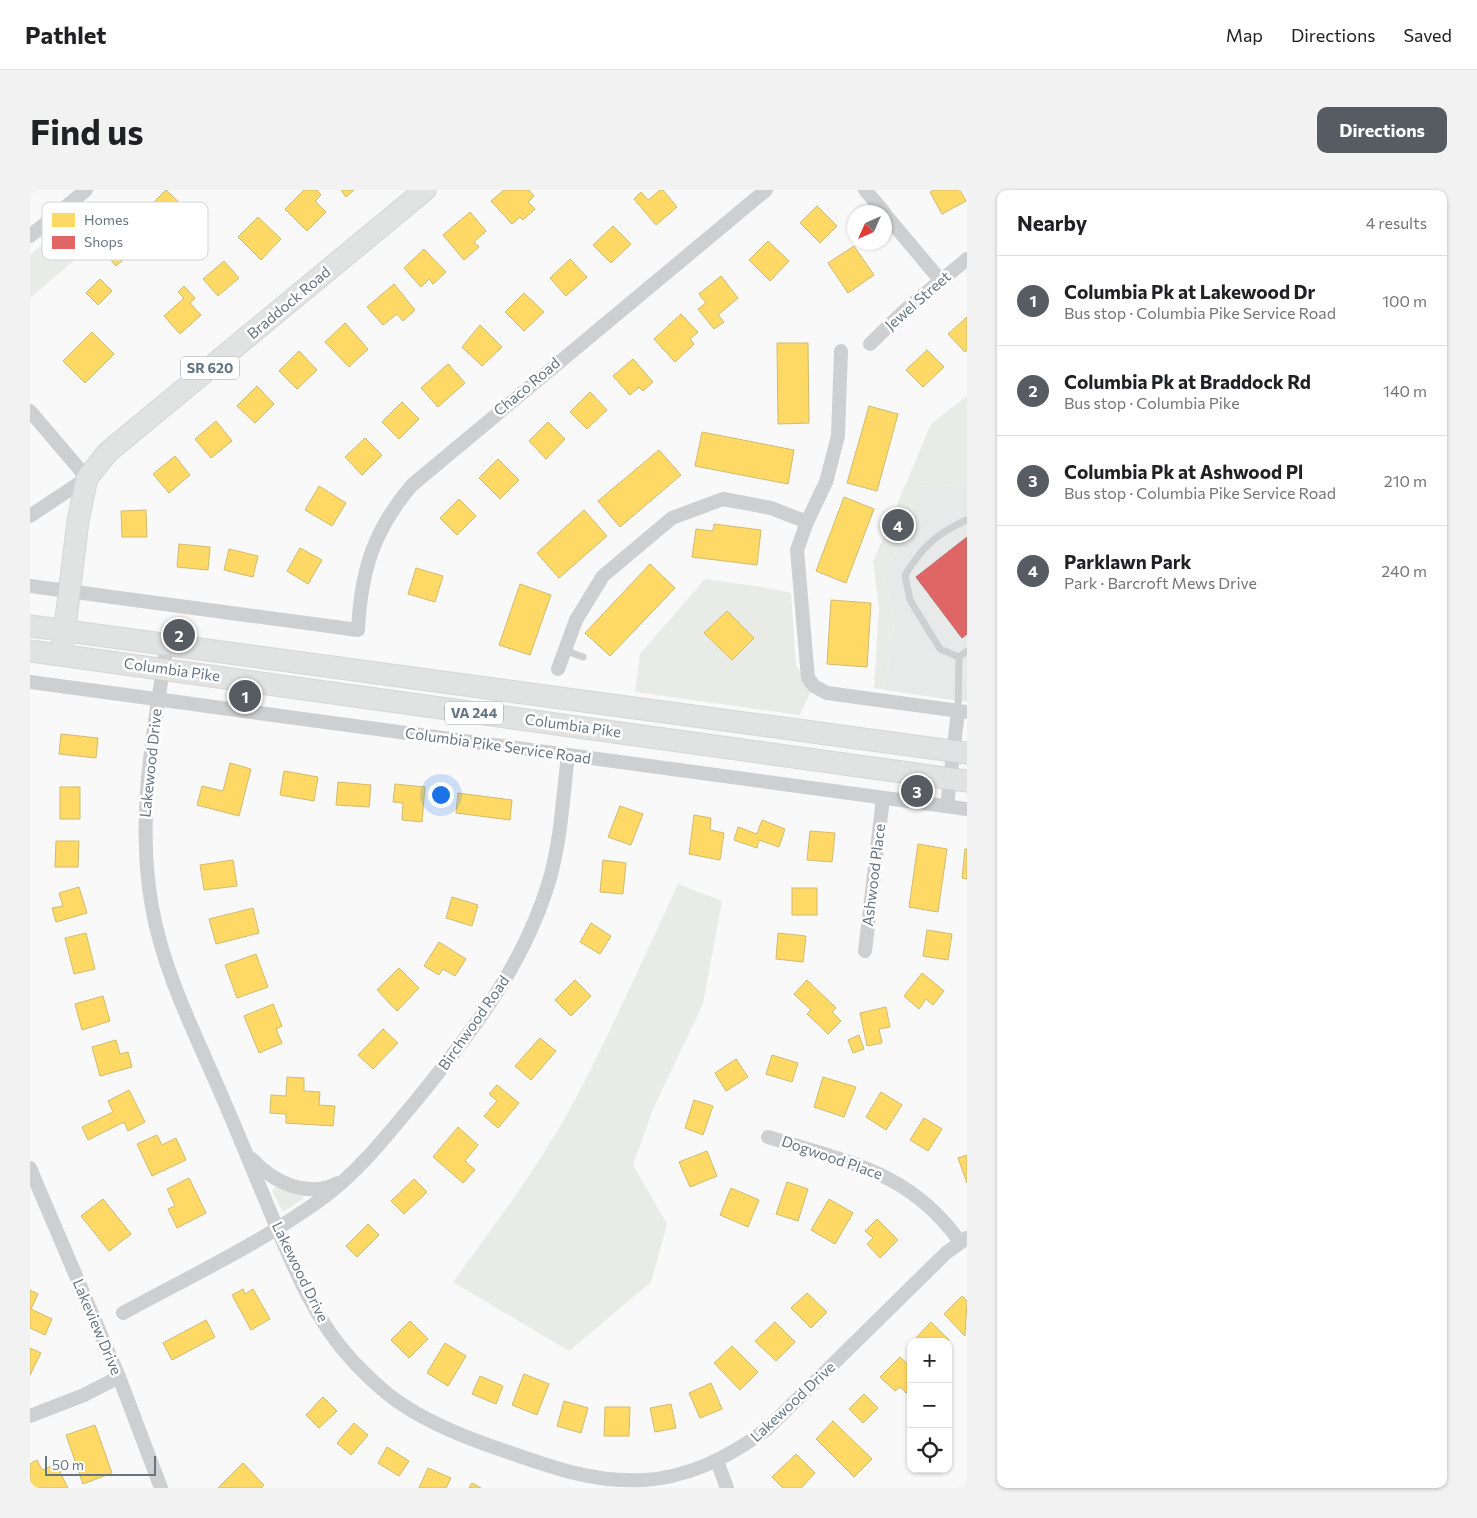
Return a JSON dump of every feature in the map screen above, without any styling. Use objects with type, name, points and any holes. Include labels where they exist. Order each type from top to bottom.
[{"type":"main road","name":"Braddock Road","points":[[61,655],[78,521],[87,478],[108,452],[425,190]]},
{"type":"main road","name":"Columbia Pike","points":[[30,626],[960,752]]},
{"type":"main road","name":"Columbia Pike","points":[[30,651],[958,780]]},
{"type":"street","points":[[71,202],[86,190]]},
{"type":"street","name":"Chaco Road","points":[[69,591],[358,630],[360,598],[370,554],[381,528],[395,504],[412,485],[766,190]]},
{"type":"street","points":[[866,190],[878,205]]},
{"type":"street","points":[[892,223],[941,281]]},
{"type":"street","points":[[30,236],[42,226]]},
{"type":"street","name":"Jewel Street","points":[[870,344],[902,312],[967,259]]},
{"type":"street","points":[[841,351],[838,436],[826,482],[807,522],[797,550],[808,678],[814,686],[827,693],[962,712],[958,780],[947,806]]},
{"type":"street","points":[[30,411],[87,478]]},
{"type":"street","name":"Braddock Road","points":[[30,516],[87,478]]},
{"type":"street","points":[[558,668],[576,620],[603,576],[672,518],[723,499],[771,508],[807,522]]},
{"type":"street","points":[[30,586],[69,591]]},
{"type":"street","name":"Lakewood Drive","points":[[167,645],[147,779],[145,815],[146,855],[152,907],[160,940],[178,992],[278,1229],[311,1302],[331,1334],[372,1380],[395,1400],[420,1416],[492,1447],[569,1473],[595,1479],[654,1479],[673,1476],[717,1462],[743,1447],[768,1429],[946,1253],[964,1240]]},
{"type":"street","name":"Columbia Pike Service Road","points":[[30,682],[967,809]]},
{"type":"street","name":"Birchwood Road","points":[[123,1313],[278,1229],[321,1200],[372,1154],[485,1013],[520,955],[539,911],[550,878],[558,843],[568,755]]},
{"type":"street","name":"Ashwood Place","points":[[865,951],[883,798]]},
{"type":"street","name":"Dogwood Place","points":[[768,1137],[871,1169],[894,1180],[933,1209],[964,1240]]},
{"type":"street","name":"Birchwood Road","points":[[240,1140],[252,1159],[264,1172],[299,1188],[317,1189],[334,1185],[349,1176]]},
{"type":"street","name":"Lakeview Drive","points":[[30,1168],[119,1378],[161,1488]]},
{"type":"street","points":[[30,1416],[84,1395],[119,1378]]},
{"type":"street","points":[[717,1462],[727,1488]]},
{"type":"lane","points":[[959,657],[940,649],[910,600],[905,575],[922,549],[949,528],[967,520]]},
{"type":"lane","points":[[564,650],[583,657]]},
{"type":"lane","points":[[959,657],[967,651]]},
{"type":"lane","points":[[959,657],[958,678],[962,712]]},
{"type":"lane","points":[[958,678],[967,679]]},
{"type":"shaded area","points":[[42,245],[42,260],[75,260],[30,298],[30,255]]},
{"type":"shaded area","points":[[967,396],[967,484],[922,487],[884,581],[895,615],[885,690],[874,688],[879,608],[873,562],[931,424]]},
{"type":"shaded area","points":[[967,484],[967,702],[885,690],[895,615],[884,581],[922,487]]},
{"type":"shaded area","points":[[705,579],[791,593],[796,665],[811,691],[800,715],[635,692],[640,654]]},
{"type":"shaded area","points":[[678,884],[722,901],[703,1004],[653,1109],[633,1165],[667,1224],[651,1282],[569,1351],[453,1282],[518,1191],[549,1144],[577,1096],[629,991]]},
{"type":"shaded area","points":[[275,1187],[303,1195],[303,1199],[283,1212],[272,1191]]},
{"type":"building: Homes","points":[[166,190],[179,202],[154,202]]},
{"type":"building: Homes","points":[[304,190],[317,190],[321,195],[315,201],[326,212],[307,231],[285,209]]},
{"type":"building: Homes","points":[[341,190],[354,190],[346,197]]},
{"type":"building: Homes","points":[[504,190],[529,190],[534,196],[528,202],[535,209],[523,220],[520,217],[512,224],[491,201]]},
{"type":"building: Homes","points":[[660,190],[663,190],[677,207],[656,225],[634,199],[641,192],[648,200]]},
{"type":"building: Homes","points":[[934,190],[960,190],[966,201],[942,214],[930,192]]},
{"type":"building: Homes","points":[[817,206],[837,226],[820,243],[800,223]]},
{"type":"building: Homes","points":[[470,212],[486,231],[474,242],[479,247],[464,260],[443,235]]},
{"type":"building: Homes","points":[[258,217],[281,239],[261,260],[238,237]]},
{"type":"building: Homes","points":[[613,226],[631,244],[611,263],[593,245]]},
{"type":"building: Homes","points":[[768,241],[789,261],[770,281],[749,260]]},
{"type":"building: Homes","points":[[424,249],[446,272],[433,284],[429,279],[421,287],[404,268]]},
{"type":"building: Homes","points":[[848,250],[857,250],[874,275],[848,293],[828,263]]},
{"type":"building: Homes","points":[[570,259],[587,277],[566,296],[550,278]]},
{"type":"building: Homes","points":[[111,260],[123,260],[116,266]]},
{"type":"building: Homes","points":[[224,261],[239,278],[218,296],[203,279]]},
{"type":"building: Homes","points":[[721,276],[738,298],[718,315],[724,322],[714,329],[698,309],[706,303],[699,294]]},
{"type":"building: Homes","points":[[100,279],[112,291],[98,305],[86,293]]},
{"type":"building: Homes","points":[[394,284],[415,310],[403,321],[397,314],[383,325],[367,307]]},
{"type":"building: Homes","points":[[184,286],[195,298],[190,303],[201,315],[180,334],[164,316],[184,298],[178,292]]},
{"type":"building: Homes","points":[[524,293],[544,312],[524,331],[505,312]]},
{"type":"building: Homes","points":[[681,314],[698,332],[690,339],[694,344],[675,362],[654,339]]},
{"type":"building: Homes","points":[[967,317],[967,350],[965,352],[948,334]]},
{"type":"building: Homes","points":[[345,323],[368,349],[349,367],[325,342]]},
{"type":"building: Homes","points":[[480,325],[502,347],[482,366],[462,347]]},
{"type":"building: Homes","points":[[92,332],[114,354],[85,383],[63,361]]},
{"type":"building: Homes","points":[[777,343],[808,343],[809,423],[778,424]]},
{"type":"building: Homes","points":[[927,350],[944,367],[923,387],[906,370]]},
{"type":"building: Homes","points":[[299,351],[317,370],[297,389],[279,371]]},
{"type":"building: Homes","points":[[633,359],[653,382],[643,391],[639,387],[630,395],[613,376]]},
{"type":"building: Homes","points":[[448,364],[465,383],[438,407],[421,388]]},
{"type":"building: Homes","points":[[257,386],[274,404],[255,423],[237,406]]},
{"type":"building: Homes","points":[[590,392],[607,410],[587,429],[570,412]]},
{"type":"building: Homes","points":[[402,402],[419,419],[399,439],[382,422]]},
{"type":"building: Homes","points":[[869,406],[898,414],[877,491],[847,483]]},
{"type":"building: Homes","points":[[216,421],[232,441],[211,458],[195,439]]},
{"type":"building: Homes","points":[[548,422],[565,439],[546,459],[529,441]]},
{"type":"building: Homes","points":[[702,432],[794,450],[788,484],[695,466]]},
{"type":"building: Homes","points":[[365,438],[382,455],[362,475],[345,457]]},
{"type":"building: Homes","points":[[659,450],[681,475],[620,527],[598,501]]},
{"type":"building: Homes","points":[[175,456],[190,475],[169,493],[153,474]]},
{"type":"building: Homes","points":[[498,459],[519,480],[500,499],[479,478]]},
{"type":"building: Homes","points":[[319,486],[346,503],[332,526],[305,510]]},
{"type":"building: Homes","points":[[844,497],[874,509],[846,583],[816,571]]},
{"type":"building: Homes","points":[[459,499],[476,516],[457,535],[440,518]]},
{"type":"building: Homes","points":[[146,510],[147,537],[122,537],[121,511]]},
{"type":"building: Homes","points":[[584,510],[607,536],[559,578],[537,553]]},
{"type":"building: Homes","points":[[714,524],[761,530],[757,565],[692,557],[696,529],[713,531]]},
{"type":"building: Homes","points":[[179,544],[210,547],[208,570],[177,567]]},
{"type":"building: Homes","points":[[300,548],[322,560],[308,584],[287,571]]},
{"type":"building: Homes","points":[[229,549],[258,556],[253,577],[224,570]]},
{"type":"building: Homes","points":[[650,564],[675,588],[610,656],[585,633]]},
{"type":"building: Homes","points":[[416,568],[443,576],[435,602],[408,594]]},
{"type":"building: Homes","points":[[520,584],[551,595],[530,655],[499,645]]},
{"type":"building: Homes","points":[[831,600],[871,603],[867,667],[827,664]]},
{"type":"building: Homes","points":[[727,611],[754,638],[732,660],[704,633]]},
{"type":"building: Homes","points":[[61,734],[98,738],[96,758],[59,754]]},
{"type":"building: Homes","points":[[230,763],[251,769],[239,816],[197,805],[202,786],[223,791]]},
{"type":"building: Homes","points":[[284,771],[318,777],[314,801],[280,795]]},
{"type":"building: Homes","points":[[338,782],[371,785],[369,807],[336,805]]},
{"type":"building: Homes","points":[[395,784],[425,787],[422,822],[402,820],[403,803],[393,802]]},
{"type":"building: Homes","points":[[60,787],[80,787],[80,819],[60,819]]},
{"type":"building: Homes","points":[[458,793],[512,800],[510,820],[456,813]]},
{"type":"building: Homes","points":[[620,806],[643,814],[631,845],[608,837]]},
{"type":"building: Homes","points":[[694,815],[711,818],[710,830],[724,833],[720,860],[689,854]]},
{"type":"building: Homes","points":[[762,820],[785,829],[779,847],[759,840],[757,848],[734,840],[738,827],[757,834]]},
{"type":"building: Homes","points":[[810,831],[835,833],[832,862],[807,860]]},
{"type":"building: Homes","points":[[56,841],[79,841],[78,867],[55,867]]},
{"type":"building: Homes","points":[[918,844],[947,849],[938,912],[909,907]]},
{"type":"building: Homes","points":[[965,849],[967,849],[967,879],[962,878]]},
{"type":"building: Homes","points":[[233,860],[237,886],[204,890],[200,865]]},
{"type":"building: Homes","points":[[603,860],[626,863],[623,894],[600,892]]},
{"type":"building: Homes","points":[[79,887],[87,913],[56,922],[52,908],[63,906],[59,893]]},
{"type":"building: Homes","points":[[792,888],[817,888],[817,915],[792,915]]},
{"type":"building: Homes","points":[[452,897],[478,905],[472,926],[446,918]]},
{"type":"building: Homes","points":[[253,908],[259,933],[216,944],[209,919]]},
{"type":"building: Homes","points":[[591,923],[611,936],[600,954],[580,942]]},
{"type":"building: Homes","points":[[927,930],[952,934],[948,960],[923,956]]},
{"type":"building: Homes","points":[[86,933],[95,969],[74,974],[65,938]]},
{"type":"building: Homes","points":[[778,933],[806,936],[803,962],[776,959]]},
{"type":"building: Homes","points":[[439,942],[466,959],[455,976],[443,969],[439,975],[424,966]]},
{"type":"building: Homes","points":[[256,954],[268,987],[237,998],[225,965]]},
{"type":"building: Homes","points":[[399,968],[419,988],[397,1011],[377,990]]},
{"type":"building: Homes","points":[[922,973],[944,991],[933,1005],[926,999],[919,1009],[904,996]]},
{"type":"building: Homes","points":[[575,980],[591,996],[571,1016],[555,1000]]},
{"type":"building: Homes","points":[[807,980],[836,1008],[832,1012],[841,1021],[828,1034],[807,1014],[811,1010],[794,994]]},
{"type":"building: Homes","points":[[103,996],[110,1021],[82,1030],[75,1004]]},
{"type":"building: Homes","points":[[273,1004],[282,1026],[276,1029],[282,1043],[259,1053],[244,1016]]},
{"type":"building: Homes","points":[[886,1007],[890,1027],[879,1029],[882,1043],[867,1046],[860,1013]]},
{"type":"building: Homes","points":[[383,1029],[398,1043],[373,1069],[358,1055]]},
{"type":"building: Homes","points":[[859,1035],[864,1049],[853,1053],[848,1040]]},
{"type":"building: Homes","points":[[540,1038],[556,1051],[531,1080],[515,1066]]},
{"type":"building: Homes","points":[[116,1040],[120,1054],[128,1052],[132,1067],[100,1076],[92,1047]]},
{"type":"building: Homes","points":[[772,1055],[798,1063],[792,1082],[766,1074]]},
{"type":"building: Homes","points":[[736,1059],[748,1077],[726,1091],[715,1073]]},
{"type":"building: Homes","points":[[287,1077],[304,1078],[304,1091],[320,1092],[319,1105],[335,1106],[333,1126],[286,1123],[286,1114],[270,1113],[271,1095],[286,1096]]},
{"type":"building: Homes","points":[[823,1077],[856,1087],[844,1117],[814,1107]]},
{"type":"building: Homes","points":[[497,1085],[519,1103],[498,1128],[484,1116],[497,1101],[489,1094]]},
{"type":"building: Homes","points":[[129,1090],[145,1122],[128,1131],[124,1122],[88,1140],[82,1127],[113,1112],[108,1101]]},
{"type":"building: Homes","points":[[881,1092],[902,1105],[886,1130],[866,1117]]},
{"type":"building: Homes","points":[[694,1100],[713,1106],[703,1135],[685,1128]]},
{"type":"building: Homes","points":[[924,1118],[942,1129],[928,1151],[910,1140]]},
{"type":"building: Homes","points":[[458,1127],[478,1145],[465,1161],[475,1170],[463,1183],[433,1157]]},
{"type":"building: Homes","points":[[157,1135],[162,1145],[176,1138],[186,1160],[152,1176],[137,1144]]},
{"type":"building: Homes","points":[[707,1151],[717,1176],[690,1187],[679,1162]]},
{"type":"building: Homes","points":[[967,1155],[967,1183],[958,1158]]},
{"type":"building: Homes","points":[[189,1178],[206,1213],[177,1228],[168,1209],[175,1206],[167,1189]]},
{"type":"building: Homes","points":[[414,1179],[427,1192],[404,1214],[391,1201]]},
{"type":"building: Homes","points":[[787,1182],[808,1189],[798,1221],[776,1214]]},
{"type":"building: Homes","points":[[731,1188],[759,1200],[748,1227],[720,1215]]},
{"type":"building: Homes","points":[[103,1199],[131,1234],[109,1251],[81,1216]]},
{"type":"building: Homes","points":[[829,1199],[853,1213],[835,1244],[811,1230]]},
{"type":"building: Homes","points":[[877,1219],[898,1240],[880,1258],[867,1244],[873,1238],[865,1231]]},
{"type":"building: Homes","points":[[368,1224],[379,1235],[357,1257],[346,1246]]},
{"type":"building: Homes","points":[[243,1289],[245,1294],[253,1289],[270,1319],[251,1330],[232,1295]]},
{"type":"building: Homes","points":[[30,1290],[38,1294],[31,1309],[52,1319],[45,1335],[30,1328]]},
{"type":"building: Homes","points":[[807,1293],[827,1312],[811,1328],[791,1308]]},
{"type":"building: Homes","points":[[962,1296],[967,1301],[965,1336],[944,1314]]},
{"type":"building: Homes","points":[[206,1320],[215,1337],[172,1360],[163,1343]]},
{"type":"building: Homes","points":[[410,1321],[428,1339],[409,1358],[391,1340]]},
{"type":"building: Homes","points":[[775,1322],[795,1342],[776,1361],[755,1341]]},
{"type":"building: Homes","points":[[931,1322],[947,1338],[916,1338]]},
{"type":"building: Homes","points":[[445,1343],[466,1356],[448,1386],[427,1373]]},
{"type":"building: Homes","points":[[732,1346],[758,1372],[740,1390],[714,1363]]},
{"type":"building: Homes","points":[[30,1348],[41,1353],[30,1375]]},
{"type":"building: Homes","points":[[900,1357],[907,1363],[907,1392],[900,1387],[895,1391],[880,1377]]},
{"type":"building: Homes","points":[[524,1374],[549,1384],[537,1415],[512,1405]]},
{"type":"building: Homes","points":[[480,1376],[503,1386],[496,1404],[472,1394]]},
{"type":"building: Homes","points":[[711,1383],[722,1409],[700,1418],[689,1393]]},
{"type":"building: Homes","points":[[864,1394],[878,1408],[863,1423],[849,1409]]},
{"type":"building: Homes","points":[[323,1397],[337,1411],[319,1428],[306,1415]]},
{"type":"building: Homes","points":[[564,1401],[588,1408],[581,1433],[557,1426]]},
{"type":"building: Homes","points":[[671,1404],[676,1428],[655,1432],[650,1408]]},
{"type":"building: Homes","points":[[605,1407],[630,1407],[629,1436],[604,1436]]},
{"type":"building: Homes","points":[[833,1421],[872,1459],[854,1477],[816,1439]]},
{"type":"building: Homes","points":[[354,1423],[368,1435],[351,1455],[337,1443]]},
{"type":"building: Homes","points":[[95,1425],[112,1473],[83,1484],[66,1435]]},
{"type":"building: Homes","points":[[387,1447],[409,1461],[399,1476],[378,1463]]},
{"type":"building: Homes","points":[[796,1454],[815,1473],[801,1488],[783,1488],[772,1477]]},
{"type":"building: Homes","points":[[37,1460],[42,1470],[56,1464],[68,1488],[30,1488],[30,1464]]},
{"type":"building: Homes","points":[[243,1463],[264,1485],[261,1488],[218,1488]]},
{"type":"building: Homes","points":[[428,1468],[451,1478],[446,1488],[419,1488]]},
{"type":"building: Homes","points":[[472,1483],[481,1488],[469,1488]]},
{"type":"building: Shops","points":[[967,537],[967,634],[962,638],[916,577]]},
{"type":"place","name":"Parklawn Park","points":[[898,525]]},
{"type":"place","name":"Columbia Pk at Braddock Rd","points":[[179,635]]},
{"type":"place","name":"Columbia Pk at Lakewood Dr","points":[[245,696]]},
{"type":"place","name":"Columbia Pk at Ashwood Pl","points":[[917,791]]}]
